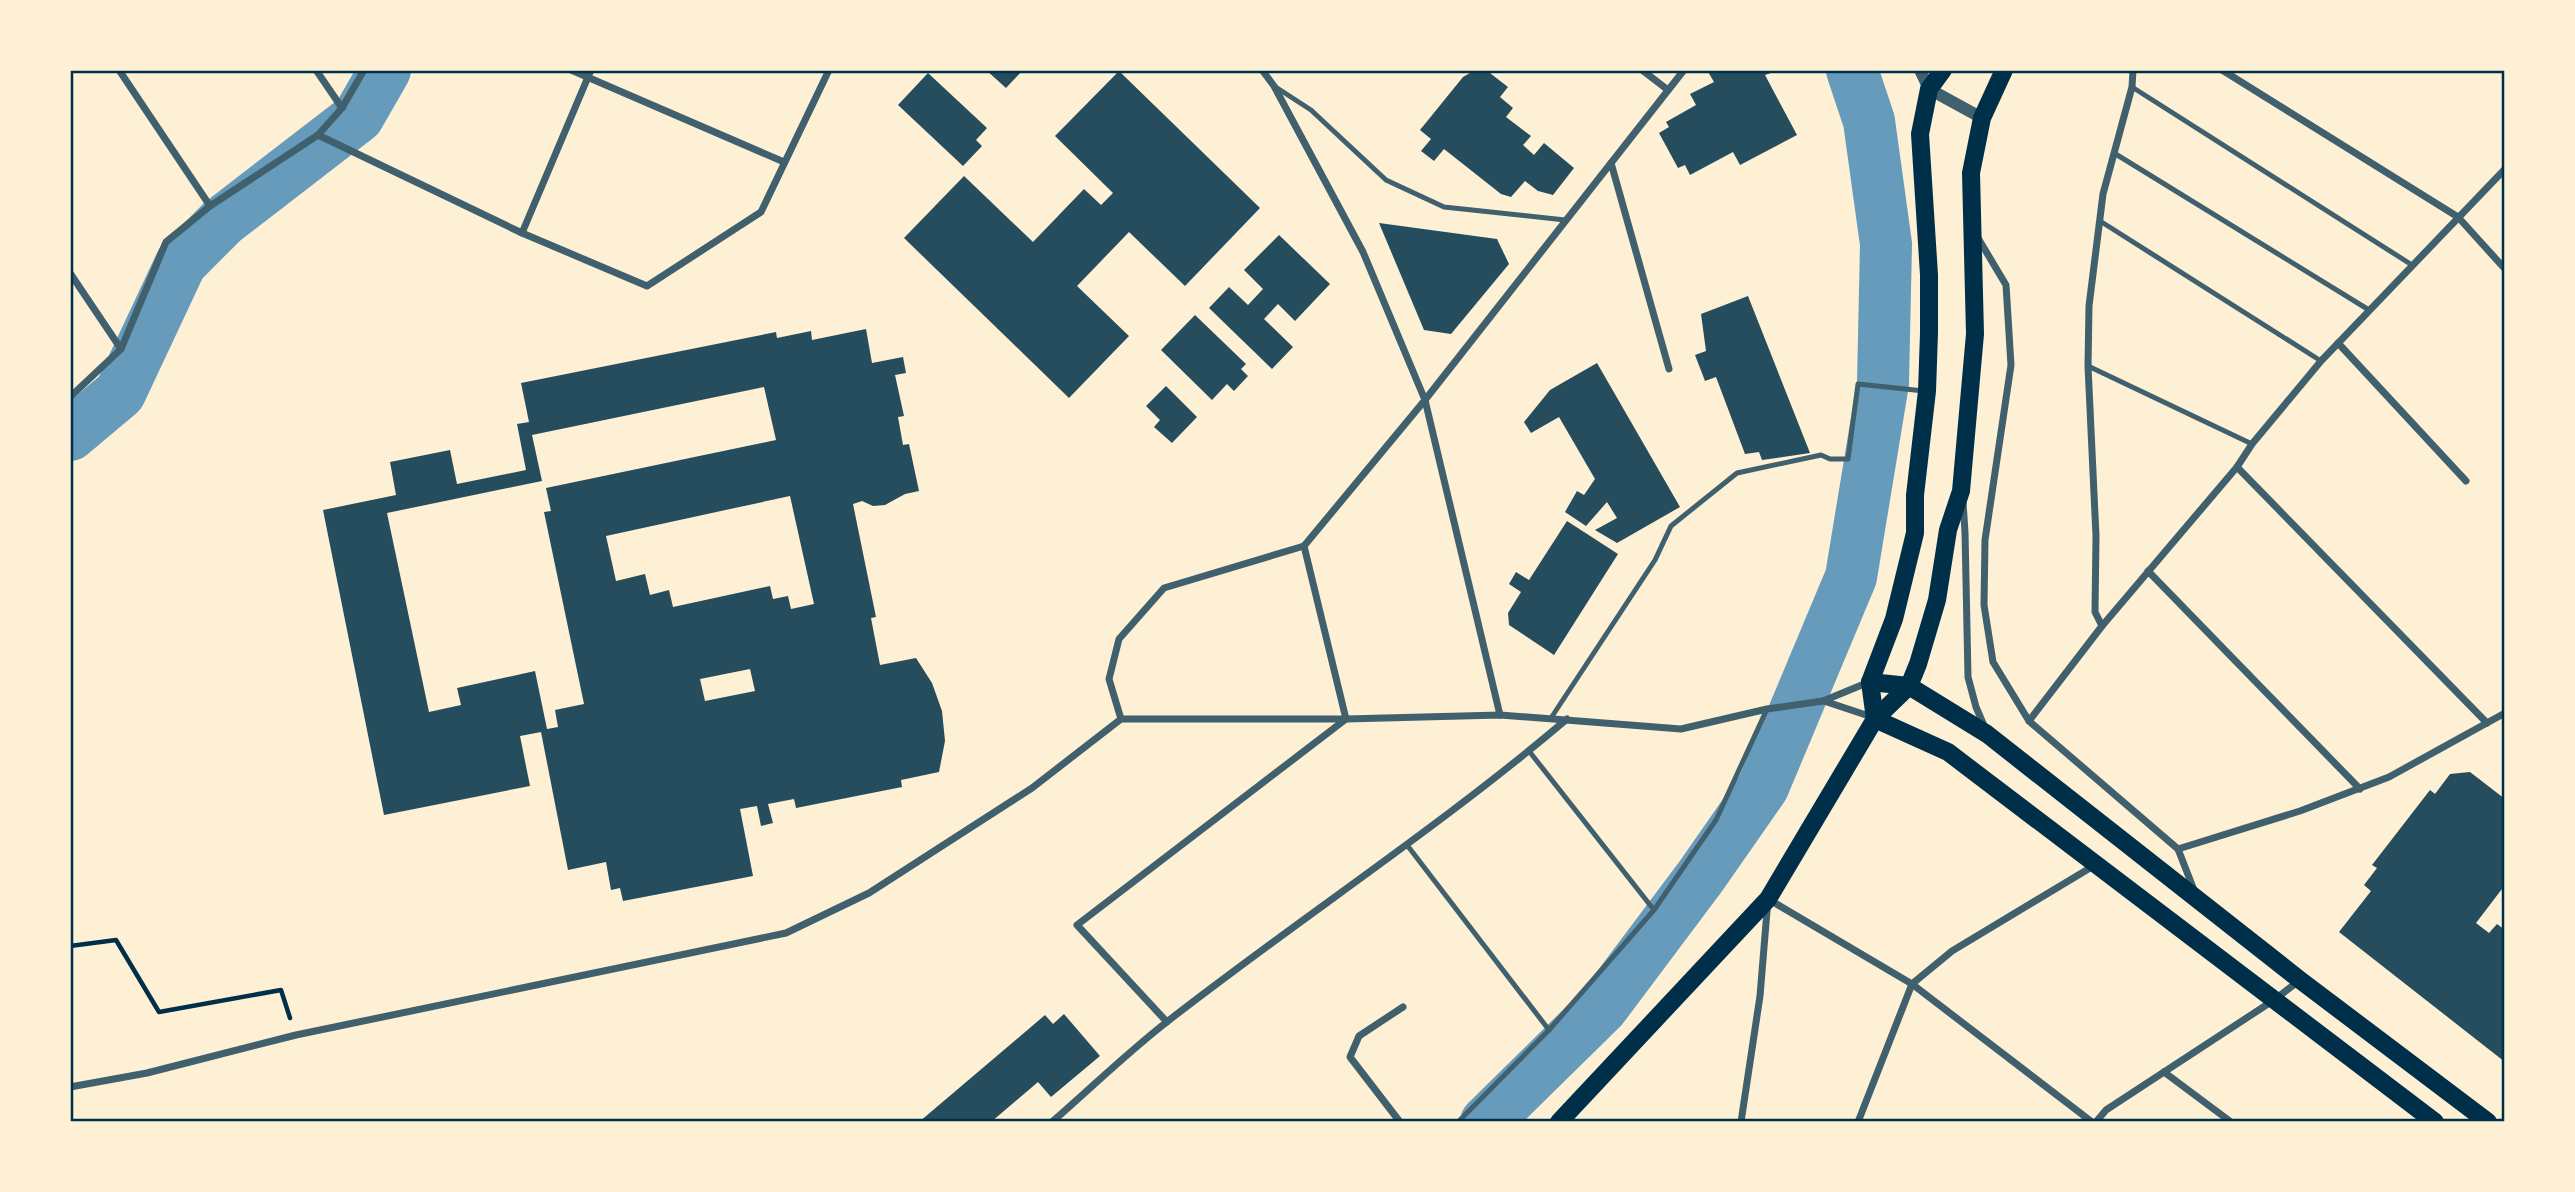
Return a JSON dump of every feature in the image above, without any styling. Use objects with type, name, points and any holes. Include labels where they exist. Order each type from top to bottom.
[{"type":"main road","points":[[1875,719],[1870,682],[1894,619],[1915,533],[1915,495],[1925,391],[1929,275],[1920,134],[1929,89],[1943,70]]},
{"type":"main road","points":[[1559,1122],[1768,899],[1875,719],[1909,686],[1937,600],[1948,530],[1961,491],[1974,364],[1970,173],[1982,118],[2004,70]]},
{"type":"main road","points":[[1870,682],[1909,686],[1987,734],[2300,980],[2488,1122]]},
{"type":"main road","points":[[1875,719],[1948,752],[2435,1122]]},
{"type":"street","points":[[119,70],[210,206]]},
{"type":"street","points":[[316,70],[342,108]]},
{"type":"street","points":[[70,397],[121,349],[166,242],[210,206],[319,135],[342,108],[364,70]]},
{"type":"street","points":[[571,70],[589,74],[784,162]]},
{"type":"street","points":[[319,135],[522,233],[647,286],[761,212],[829,70]]},
{"type":"street","points":[[1262,70],[1274,86],[1363,252],[1425,400],[1500,715]]},
{"type":"street","points":[[1642,70],[1668,90]]},
{"type":"street","points":[[1121,719],[1109,679],[1119,639],[1164,588],[1304,546],[1425,400],[1684,70]]},
{"type":"street","points":[[1920,70],[1929,89],[1982,118]]},
{"type":"street","points":[[2102,626],[2095,612],[2096,536],[2088,366],[2089,306],[2103,194],[2132,87],[2133,70]]},
{"type":"street","points":[[2222,70],[2458,217],[2505,269]]},
{"type":"street","points":[[522,233],[589,74]]},
{"type":"street","points":[[1611,163],[1669,369]]},
{"type":"street","points":[[2029,721],[2102,626],[2237,467],[2252,444],[2320,361],[2505,169]]},
{"type":"street","points":[[1972,229],[2006,285],[2011,365],[1985,540],[1984,605],[1993,662],[2029,721],[2178,849],[2197,897]]},
{"type":"street","points":[[70,273],[121,349]]},
{"type":"street","points":[[2338,343],[2466,481]]},
{"type":"street","points":[[2237,467],[2487,723]]},
{"type":"street","points":[[1961,491],[1965,532],[1968,677],[1987,734]]},
{"type":"street","points":[[1304,546],[1346,719]]},
{"type":"street","points":[[2148,571],[2360,789]]},
{"type":"street","points":[[70,1087],[147,1073],[296,1035],[786,933],[869,893],[1032,788],[1121,719],[1346,719],[1500,715],[1681,729],[1767,709],[1823,701],[1870,682]]},
{"type":"street","points":[[1823,701],[1875,719]]},
{"type":"street","points":[[2178,849],[2300,811],[2389,777],[2505,713]]},
{"type":"street","points":[[1167,1022],[1077,925],[1346,719]]},
{"type":"street","points":[[1052,1122],[1167,1022],[1407,845],[1567,719]]},
{"type":"street","points":[[1858,1122],[1912,984],[1952,951],[2096,864]]},
{"type":"street","points":[[1741,1122],[1760,996],[1768,899],[1912,984],[2094,1122],[2106,1110],[2274,1000],[2300,980]]},
{"type":"street","points":[[1400,1122],[1350,1057],[1359,1036],[1403,1007]]},
{"type":"street","points":[[2164,1072],[2231,1122]]},
{"type":"lane","points":[[1274,86],[1311,110],[1386,180],[1421,197],[1444,207],[1566,220]]},
{"type":"lane","points":[[2132,87],[2412,265]]},
{"type":"lane","points":[[2114,153],[2369,310]]},
{"type":"lane","points":[[2100,221],[2320,361]]},
{"type":"lane","points":[[2088,366],[2252,444]]},
{"type":"lane","points":[[1551,718],[1655,559],[1671,526],[1685,513],[1737,473],[1821,455],[1830,459],[1848,459],[1858,384],[1925,391]]},
{"type":"lane","points":[[1458,1122],[1549,1030],[1654,910],[1716,820],[1767,709]]},
{"type":"lane","points":[[1529,751],[1654,910]]},
{"type":"lane","points":[[1407,845],[1549,1030]]},
{"type":"path","points":[[70,946],[116,940],[159,1012],[281,990],[296,1035]]},
{"type":"building","points":[[986,70],[1023,70],[1006,88]]},
{"type":"building","points":[[1475,70],[1486,70],[1508,87],[1500,97],[1513,108],[1506,117],[1531,136],[1523,145],[1534,155],[1544,143],[1574,168],[1553,195],[1538,191],[1525,181],[1511,197],[1501,194],[1444,149],[1434,161],[1421,151],[1431,139],[1420,130],[1463,77]]},
{"type":"building","points":[[1707,70],[1769,70],[1771,73],[1765,75],[1797,135],[1740,165],[1733,152],[1690,175],[1685,165],[1678,168],[1659,133],[1669,127],[1666,122],[1696,105],[1690,94],[1714,82]]},
{"type":"building","points":[[1119,71],[1260,208],[1185,286],[1129,232],[1077,286],[1129,336],[1069,398],[904,238],[964,176],[1033,242],[1084,189],[1101,205],[1113,193],[1055,136]]},
{"type":"building","points":[[928,73],[987,128],[976,140],[982,146],[963,166],[898,105]]},
{"type":"building","points":[[1379,223],[1497,239],[1509,264],[1451,334],[1424,330]]},
{"type":"building","points":[[1279,235],[1330,284],[1295,321],[1278,304],[1264,319],[1293,347],[1272,369],[1209,308],[1229,287],[1248,305],[1263,289],[1244,270]]},
{"type":"building","points":[[1748,296],[1810,453],[1762,460],[1759,452],[1745,454],[1716,377],[1705,381],[1695,355],[1706,351],[1701,314]]},
{"type":"building","points":[[1195,315],[1246,364],[1241,369],[1248,376],[1234,391],[1227,384],[1212,400],[1161,350]]},
{"type":"building","points":[[866,329],[872,363],[903,357],[906,373],[895,375],[904,416],[898,417],[903,445],[909,444],[919,491],[905,494],[885,505],[873,506],[862,501],[853,504],[876,617],[871,618],[880,665],[916,658],[932,683],[942,711],[945,741],[939,772],[901,780],[902,787],[796,808],[794,799],[768,804],[773,823],[761,826],[757,806],[740,809],[753,876],[623,901],[620,888],[611,890],[606,862],[568,870],[541,732],[520,736],[530,786],[384,815],[323,510],[396,495],[390,462],[450,450],[457,484],[526,470],[517,424],[529,422],[521,383],[776,332],[777,338],[811,331],[812,340]],"holes":[[[764,387],[776,440],[546,488],[551,511],[544,512],[584,704],[555,710],[558,727],[547,729],[535,671],[457,688],[461,705],[429,712],[387,513],[542,481],[532,435]],[[790,496],[814,604],[791,609],[788,596],[773,599],[770,586],[673,607],[669,590],[650,595],[645,574],[616,581],[606,536]],[[750,669],[755,691],[705,701],[700,679]]]},
{"type":"building","points":[[1597,363],[1680,507],[1617,543],[1595,530],[1617,518],[1607,502],[1586,526],[1565,512],[1577,491],[1584,495],[1595,479],[1559,417],[1531,433],[1524,422],[1550,390]]},
{"type":"building","points":[[1166,386],[1197,417],[1172,443],[1154,427],[1160,420],[1146,406]]},
{"type":"building","points":[[1567,521],[1618,554],[1554,655],[1509,625],[1508,613],[1521,592],[1509,584],[1516,572],[1529,580]]},
{"type":"building","points":[[2470,772],[2505,799],[2505,885],[2476,923],[2489,933],[2497,924],[2505,930],[2505,1062],[2339,932],[2371,891],[2364,885],[2377,868],[2372,865],[2430,790],[2435,794],[2450,774]]},
{"type":"building","points":[[1064,1014],[1100,1056],[1051,1097],[1038,1082],[991,1122],[919,1122],[1045,1015],[1053,1024]]},
{"type":"waterway","points":[[70,435],[120,393],[181,263],[223,221],[358,117],[385,70]]},
{"type":"waterway","points":[[1486,1122],[1602,1008],[1701,876],[1763,787],[1851,577],[1883,383],[1886,244],[1869,121],[1852,70]]}]
